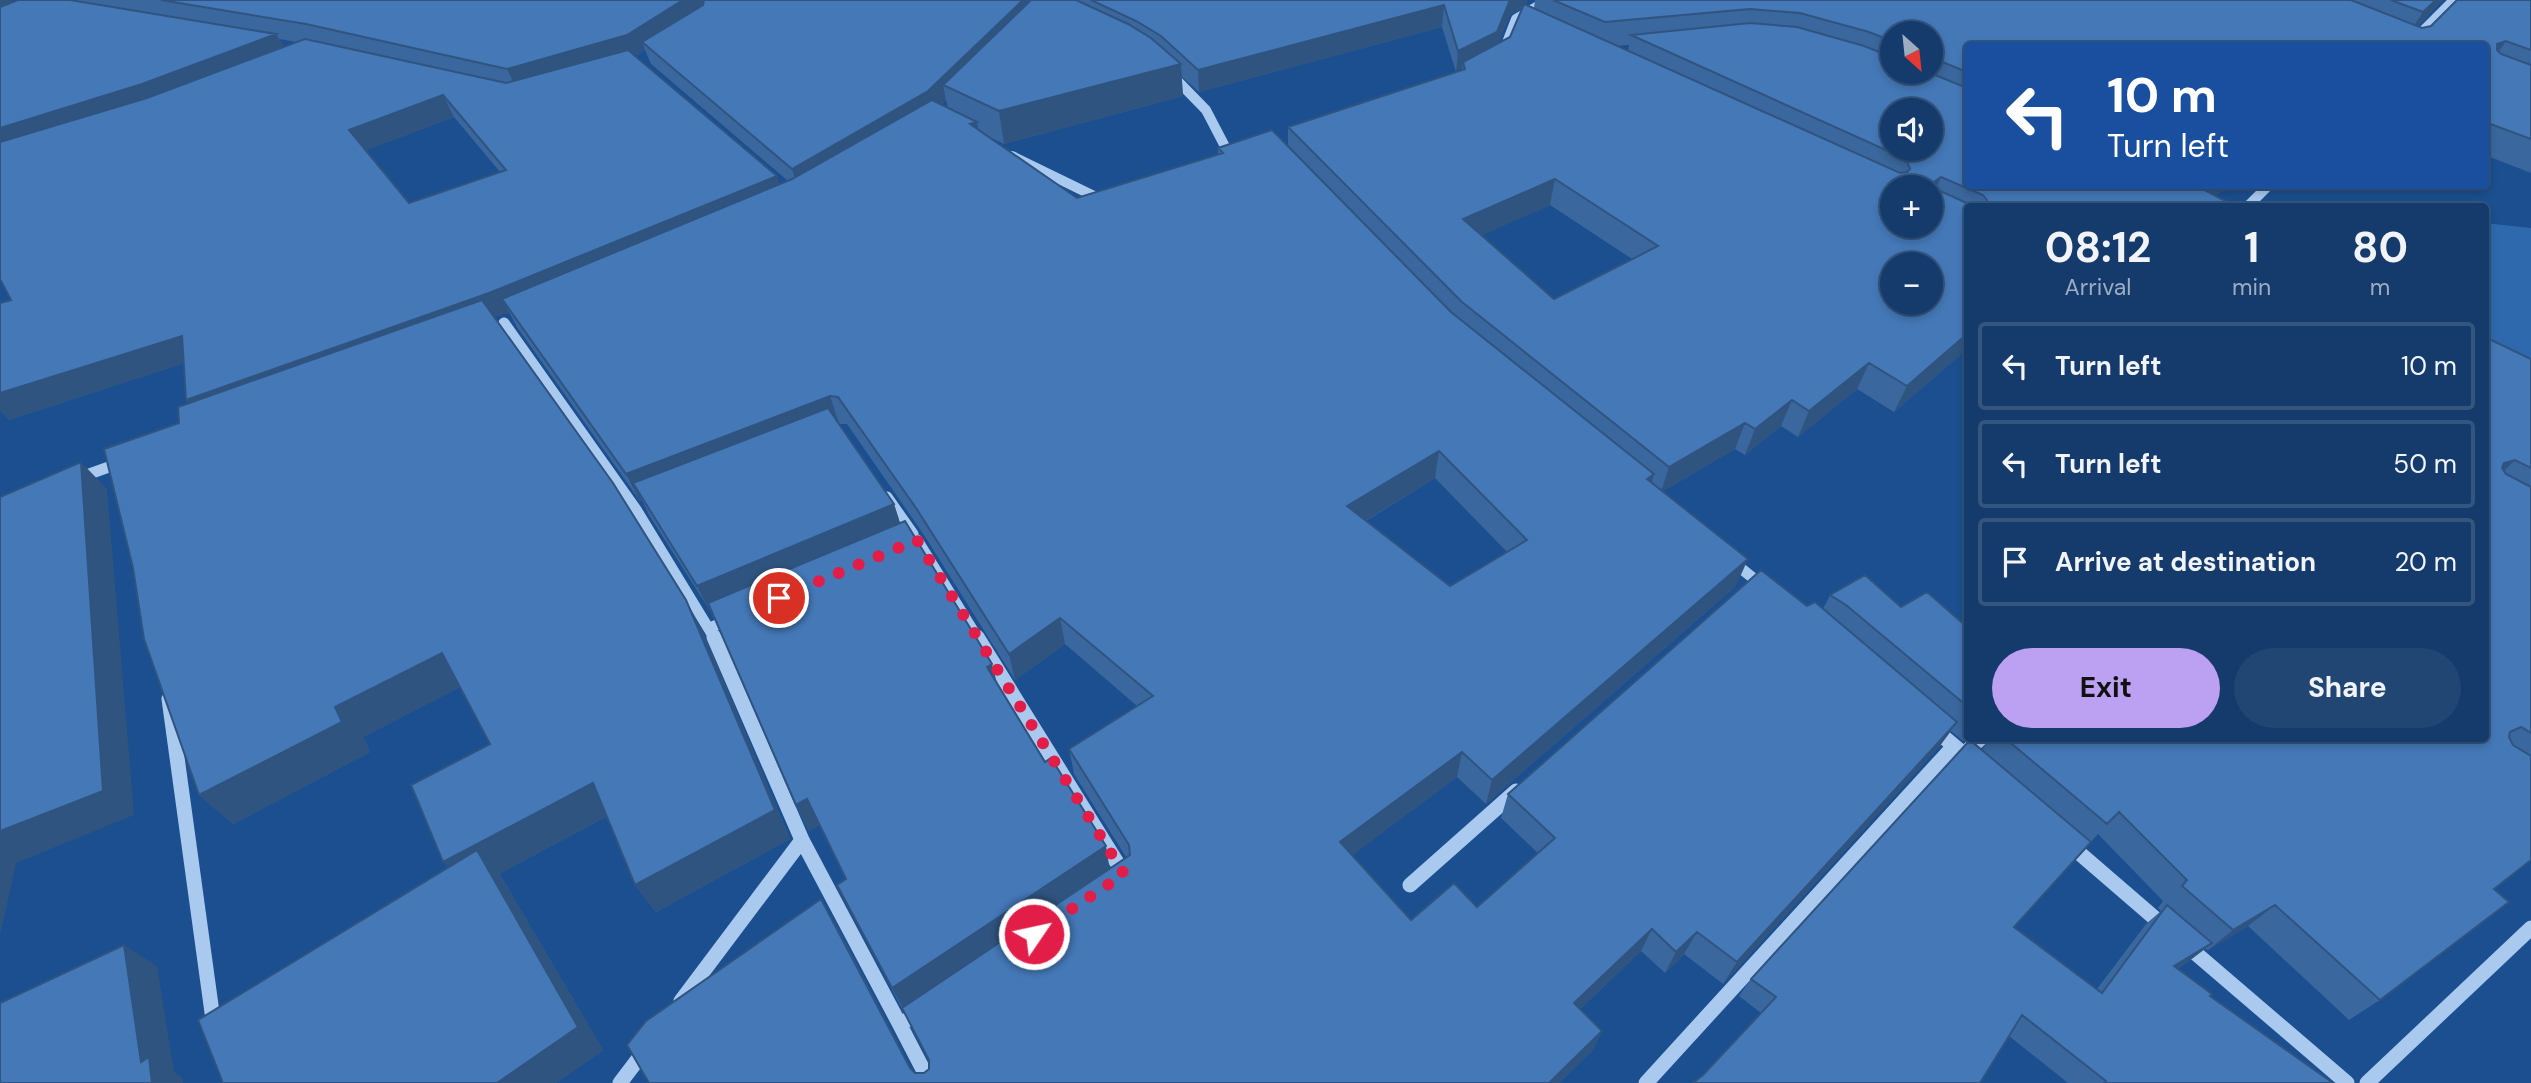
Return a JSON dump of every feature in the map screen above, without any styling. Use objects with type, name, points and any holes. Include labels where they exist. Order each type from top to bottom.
[{"type":"street","points":[[1500,59],[1516,19],[1548,0]]},
{"type":"street","points":[[2411,42],[2454,0]]},
{"type":"street","points":[[1516,19],[1528,24]]},
{"type":"street","points":[[2394,40],[2398,42]]},
{"type":"street","points":[[1162,66],[1192,90],[1236,157],[1219,163]]},
{"type":"street","points":[[998,149],[1096,197],[1120,195]]},
{"type":"street","points":[[2251,203],[2266,189]]},
{"type":"street","points":[[517,318],[498,325],[643,509],[710,628],[802,840],[930,1083]]},
{"type":"street","points":[[61,484],[126,465]]},
{"type":"street","points":[[879,485],[917,540],[1124,874],[1112,882]]},
{"type":"street","points":[[892,551],[917,540]]},
{"type":"street","points":[[1723,553],[1750,584],[1775,596]]},
{"type":"street","points":[[710,628],[747,612]]},
{"type":"street","points":[[167,681],[216,1042]]},
{"type":"street","points":[[1922,719],[1985,772]]},
{"type":"street","points":[[1646,1083],[1959,750],[1974,742]]},
{"type":"street","points":[[1410,885],[1525,783]]},
{"type":"street","points":[[2057,834],[2347,1083]]},
{"type":"street","points":[[670,1017],[802,840]]},
{"type":"street","points":[[2367,1083],[2531,928]]},
{"type":"street","points":[[900,1024],[933,1002]]},
{"type":"street","points":[[620,1083],[653,1039]]},
{"type":"shaded area","points":[[2489,223],[2531,228],[2531,369],[2489,352]]},
{"type":"building","points":[[18,0],[70,0],[276,34],[142,84],[0,128],[0,7]]},
{"type":"building","points":[[161,0],[683,0],[627,35],[507,69],[306,24]]},
{"type":"building","points":[[704,0],[1023,0],[928,91],[792,169],[642,42],[703,5]]},
{"type":"building","points":[[1031,0],[1076,0],[1151,38],[1181,64],[999,111],[943,85]]},
{"type":"building","points":[[1091,0],[1510,0],[1497,32],[1458,51],[1444,5],[1198,70],[1161,36]]},
{"type":"building","points":[[1553,0],[2351,0],[2422,28],[2431,26],[2457,0],[2531,0],[2531,50],[2506,41],[2497,44],[2497,50],[2531,65],[2531,139],[2489,123],[2489,42],[1964,42],[1964,71],[1943,62],[1943,21],[1880,21],[1880,36],[1800,13],[1750,9],[1605,22]]},
{"type":"building","points":[[2391,0],[2436,0],[2423,12]]},
{"type":"building","points":[[1524,4],[1900,173],[1910,169],[1907,161],[1943,161],[1943,98],[1880,98],[1880,147],[1631,35],[1750,23],[1797,27],[1880,52],[1880,84],[1943,84],[1943,78],[1964,87],[1964,187],[1943,178],[1943,175],[1880,175],[1880,238],[1943,238],[1943,192],[1966,203],[1964,203],[1964,337],[1907,386],[1869,363],[1809,411],[1792,400],[1755,429],[1745,423],[1669,467],[1462,302],[1288,127],[1465,69],[1463,62],[1510,37]],"holes":[[[1555,179],[1658,246],[1554,299],[1463,219]]]},
{"type":"building","points":[[305,39],[506,83],[628,50],[777,176],[489,293],[186,400],[182,336],[0,393],[0,303],[11,300],[0,279],[0,142],[147,98]],"holes":[[[443,95],[506,170],[409,203],[349,130]]]},
{"type":"building","points":[[932,100],[977,122],[970,124],[1077,198],[1223,153],[1218,148],[1272,130],[1451,312],[1654,474],[1647,479],[1748,559],[1492,780],[1462,752],[1340,842],[1411,920],[1454,883],[1477,907],[1555,838],[1508,794],[1761,570],[1807,606],[1815,602],[1957,722],[1737,962],[1697,932],[1676,952],[1652,929],[1574,1003],[1602,1031],[1549,1083],[649,1083],[627,1045],[646,1021],[821,899],[910,1068],[915,1073],[924,1073],[929,1069],[929,1060],[902,1008],[1130,855],[1129,845],[1069,749],[1153,696],[1060,618],[1009,654],[916,508],[838,397],[830,396],[626,474],[502,299],[792,179]],"holes":[[[1439,451],[1527,540],[1450,586],[1347,506]]]},
{"type":"building","points":[[1969,189],[2203,189],[2229,203],[1986,203],[1983,195]]},
{"type":"building","points":[[482,300],[613,483],[686,600],[775,810],[635,885],[593,783],[443,862],[411,785],[490,744],[442,653],[335,707],[342,722],[199,795],[144,639],[133,568],[104,449],[179,423],[178,407]]},
{"type":"building","points":[[2489,339],[2531,359],[2531,468],[2515,460],[2504,463],[2502,468],[2506,474],[2531,487],[2531,733],[2521,727],[2510,732],[2509,737],[2513,745],[2531,756],[2531,860],[2494,889],[2509,902],[2380,1000],[2275,905],[2233,930],[2182,886],[2187,880],[2119,812],[2107,824],[2010,742],[2489,742]]},
{"type":"building","points":[[828,408],[894,504],[697,586],[633,483]]},
{"type":"building","points":[[81,462],[103,791],[0,831],[0,497]]},
{"type":"building","points":[[905,521],[992,664],[987,667],[1045,762],[1051,758],[1106,846],[892,988],[837,885],[846,879],[807,799],[796,805],[708,603]]},
{"type":"building","points":[[1865,575],[1901,607],[1927,592],[1964,624],[1964,703],[1846,605],[1830,595]]},
{"type":"building","points":[[1968,742],[1972,742],[2091,842],[2014,927],[2102,993],[2167,905],[2212,943],[2174,966],[2212,994],[2210,996],[2333,1083],[2104,1083],[2106,1081],[2022,1015],[1980,1083],[1693,1083],[1776,997],[1751,979]]},
{"type":"building","points":[[477,850],[578,1027],[497,1083],[223,1083],[198,1020]]},
{"type":"building","points":[[124,945],[141,1062],[149,1057],[152,1083],[0,1083],[0,1003]]},
{"type":"route","points":[[779,598],[917,540],[1124,874],[1034,934]]}]
